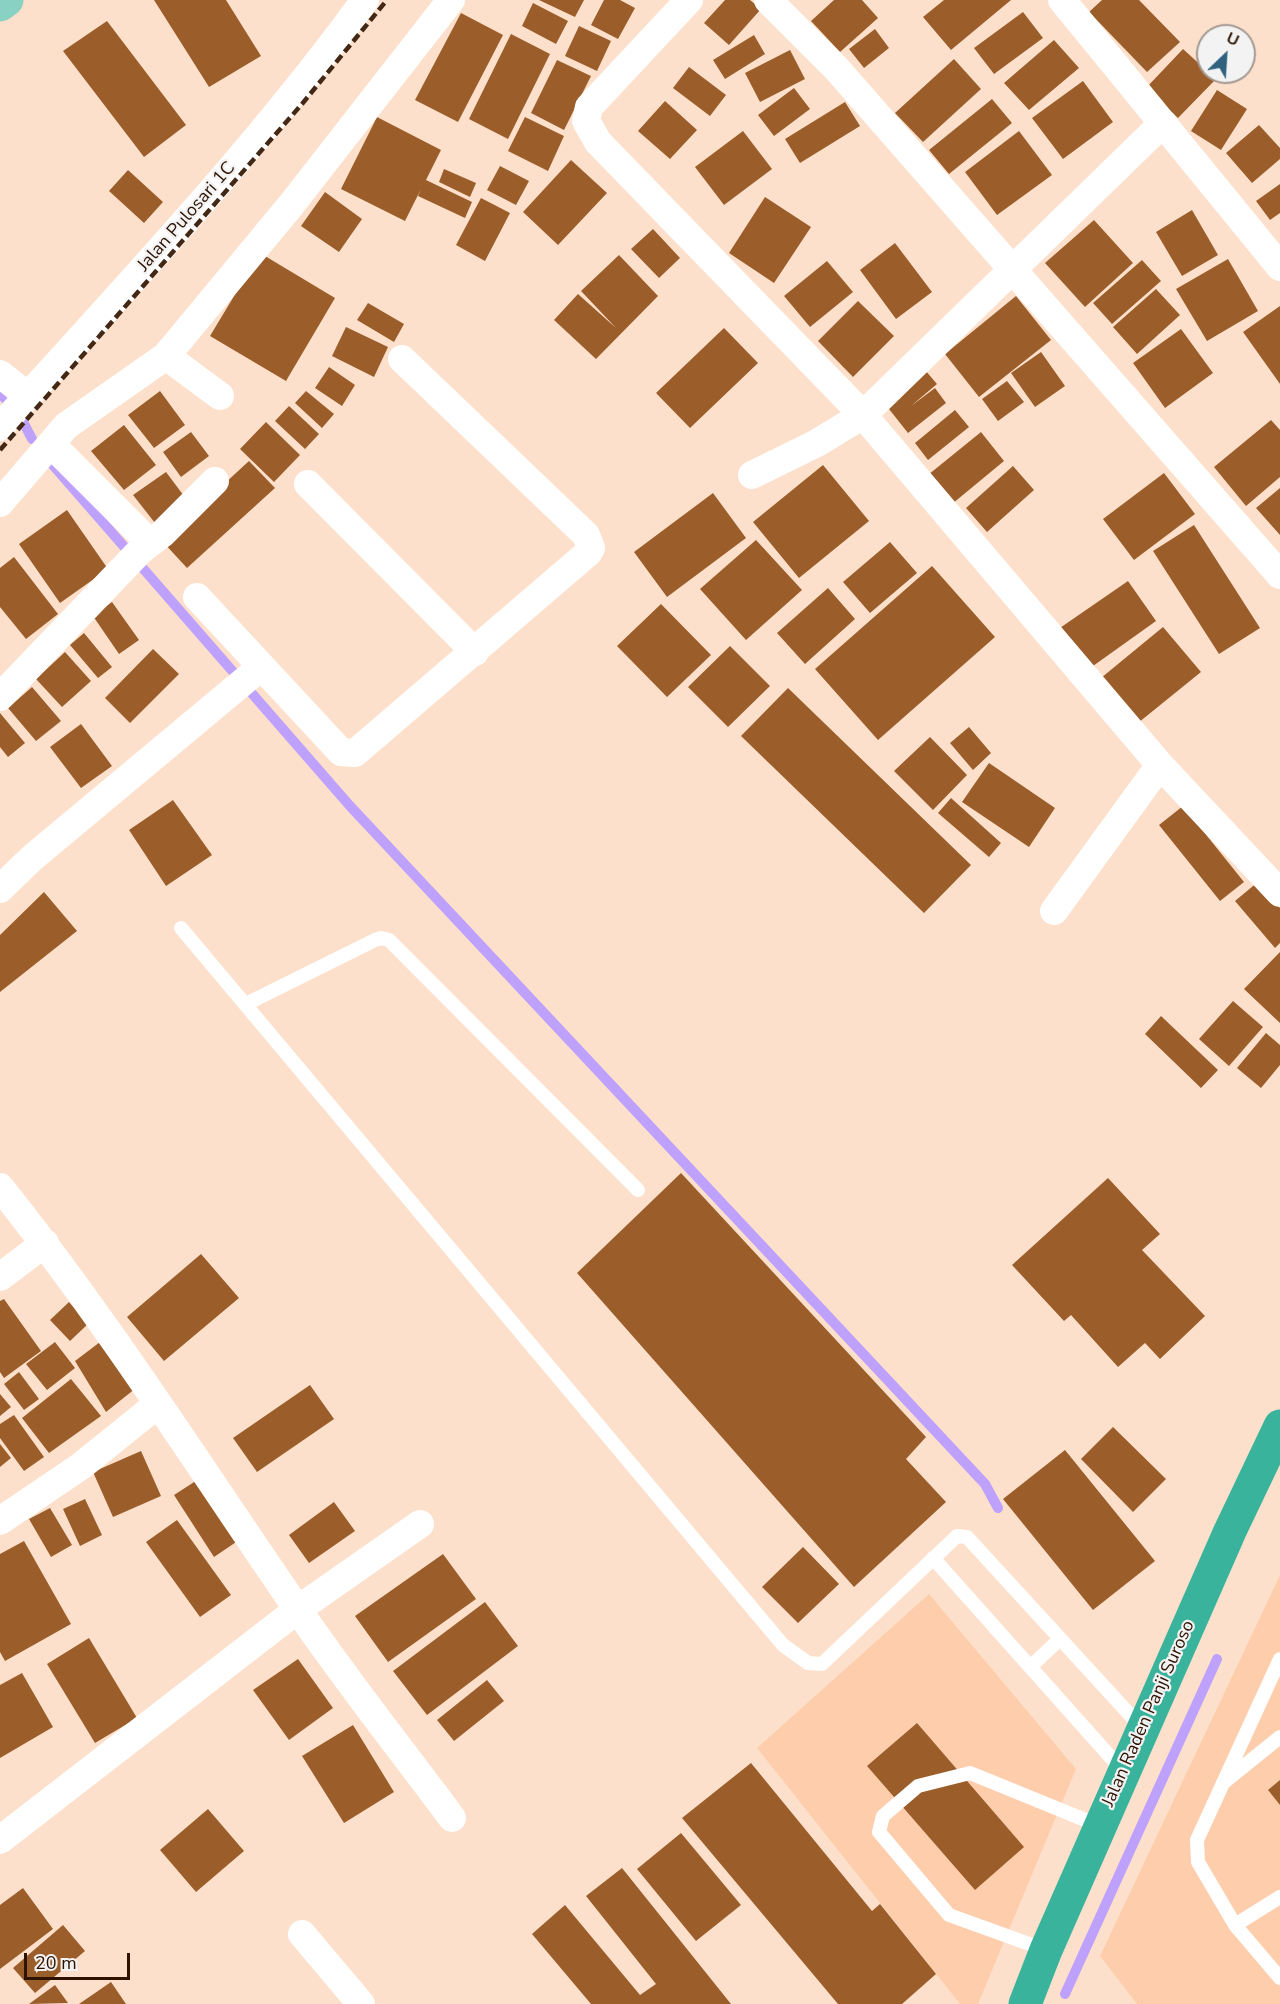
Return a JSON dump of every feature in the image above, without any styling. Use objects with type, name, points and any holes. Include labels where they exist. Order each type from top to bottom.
[{"type":"highway","name":"Jalan Raden Panji Suroso","points":[[1025,2004],[1046,1950],[1230,1531],[1278,1440]]},
{"type":"main road","points":[[0,5],[7,0]]},
{"type":"street","name":"Jalan Pulosari 1C","points":[[14,412],[226,174],[335,41],[365,0]]},
{"type":"street","points":[[0,503],[66,426],[166,356],[291,205],[451,0]]},
{"type":"street","points":[[689,0],[589,107],[586,115],[588,127],[598,142],[863,415],[1160,765],[1280,893]]},
{"type":"street","points":[[768,0],[836,68],[1011,272],[1280,575]]},
{"type":"street","points":[[1062,0],[1280,267]]},
{"type":"street","points":[[752,476],[817,443],[863,415],[1163,123]]},
{"type":"street","points":[[166,356],[220,396]]},
{"type":"street","points":[[197,597],[246,679],[340,752],[347,754],[355,753],[582,559],[591,548],[590,541],[402,359]]},
{"type":"street","points":[[0,374],[14,412]]},
{"type":"street","points":[[51,444],[138,554]]},
{"type":"street","points":[[0,697],[138,554],[162,534],[215,481]]},
{"type":"street","points":[[308,484],[475,652]]},
{"type":"street","points":[[0,889],[246,679]]},
{"type":"street","points":[[1054,910],[1160,765]]},
{"type":"street","points":[[0,1187],[45,1243],[158,1404],[297,1610],[452,1818]]},
{"type":"street","points":[[0,1277],[45,1243]]},
{"type":"street","points":[[0,1521],[81,1466],[158,1404]]},
{"type":"street","points":[[0,1840],[297,1610],[420,1524]]},
{"type":"street","points":[[302,1934],[361,2004]]},
{"type":"lane","points":[[181,928],[783,1645],[808,1663],[822,1664],[957,1536],[967,1537],[1143,1729]]},
{"type":"lane","points":[[246,1004],[375,940],[381,938],[389,940],[638,1190]]},
{"type":"lane","points":[[933,1558],[1124,1772]]},
{"type":"lane","points":[[1030,1667],[1060,1639]]},
{"type":"lane","points":[[1280,1659],[1197,1840],[1198,1862],[1235,1925],[1280,1978]]},
{"type":"lane","points":[[1221,1785],[1280,1737]]},
{"type":"lane","points":[[1046,1950],[949,1915],[879,1832],[882,1816],[918,1786],[970,1773],[1100,1826]]},
{"type":"lane","points":[[1235,1925],[1280,1897]]},
{"type":"shaded area","points":[[1280,1575],[1280,2004],[1137,2004],[1100,1956]]},
{"type":"shaded area","points":[[929,1594],[1076,1769],[978,2004],[960,2004],[757,1748]]},
{"type":"building","points":[[154,0],[226,0],[261,56],[209,87]]},
{"type":"building","points":[[539,0],[584,0],[575,17]]},
{"type":"building","points":[[604,0],[620,0],[635,8],[618,39],[591,25]]},
{"type":"building","points":[[725,0],[750,0],[761,9],[729,45],[704,23]]},
{"type":"building","points":[[834,0],[862,0],[878,18],[840,52],[811,21]]},
{"type":"building","points":[[944,0],[1011,0],[951,50],[923,17]]},
{"type":"building","points":[[1102,0],[1139,0],[1180,42],[1147,72],[1089,12]]},
{"type":"building","points":[[533,3],[568,21],[556,44],[522,26]]},
{"type":"building","points":[[1023,12],[1043,38],[994,74],[974,48]]},
{"type":"building","points":[[461,13],[503,35],[458,122],[415,100]]},
{"type":"building","points":[[107,21],[186,125],[144,157],[63,51]]},
{"type":"building","points":[[579,26],[611,41],[597,71],[565,56]]},
{"type":"building","points":[[875,29],[889,48],[864,68],[849,49]]},
{"type":"building","points":[[511,34],[550,54],[508,139],[469,119]]},
{"type":"building","points":[[754,35],[765,54],[725,79],[713,60]]},
{"type":"building","points":[[1054,40],[1079,68],[1029,110],[1004,83]]},
{"type":"building","points":[[1183,49],[1196,61],[1196,84],[1211,84],[1178,118],[1146,88]]},
{"type":"building","points":[[790,50],[805,79],[760,102],[745,73]]},
{"type":"building","points":[[954,59],[981,89],[923,142],[895,113]]},
{"type":"building","points":[[557,60],[591,76],[564,130],[531,113]]},
{"type":"building","points":[[689,67],[726,95],[710,116],[673,88]]},
{"type":"building","points":[[1083,81],[1113,122],[1063,159],[1032,118]]},
{"type":"building","points":[[794,88],[810,109],[774,136],[758,115]]},
{"type":"building","points":[[1217,90],[1247,109],[1221,150],[1191,131]]},
{"type":"building","points":[[992,99],[1012,123],[949,174],[929,150]]},
{"type":"building","points":[[665,101],[697,130],[670,159],[638,131]]},
{"type":"building","points":[[845,102],[860,126],[800,163],[785,139]]},
{"type":"building","points":[[377,117],[441,150],[426,180],[472,202],[465,218],[418,196],[421,189],[405,221],[341,189]]},
{"type":"building","points":[[525,117],[564,136],[548,171],[508,151]]},
{"type":"building","points":[[1259,125],[1280,148],[1280,159],[1252,183],[1226,153]]},
{"type":"building","points":[[743,131],[772,169],[724,205],[695,167]]},
{"type":"building","points":[[1019,131],[1052,175],[997,215],[965,172]]},
{"type":"building","points":[[571,160],[607,193],[558,245],[523,212]]},
{"type":"building","points":[[500,166],[529,181],[516,205],[487,190]]},
{"type":"building","points":[[444,169],[476,183],[470,197],[439,182]]},
{"type":"building","points":[[128,170],[163,202],[144,223],[109,191]]},
{"type":"building","points":[[1280,184],[1280,213],[1270,220],[1256,201]]},
{"type":"building","points":[[325,192],[362,219],[339,252],[301,226]]},
{"type":"building","points":[[765,197],[811,227],[774,283],[729,253]]},
{"type":"building","points":[[481,198],[510,213],[485,261],[456,245]]},
{"type":"building","points":[[1192,210],[1218,255],[1182,276],[1156,232]]},
{"type":"building","points":[[1094,220],[1133,263],[1085,307],[1045,263]]},
{"type":"building","points":[[653,229],[680,258],[659,278],[631,249]]},
{"type":"building","points":[[895,243],[932,292],[896,319],[860,270]]},
{"type":"building","points":[[260,253],[335,298],[286,381],[210,336]]},
{"type":"building","points":[[619,255],[658,296],[596,359],[554,320],[578,294],[616,328],[581,291]]},
{"type":"building","points":[[1228,259],[1258,311],[1207,341],[1176,289]]},
{"type":"building","points":[[1142,260],[1161,281],[1112,324],[1093,303]]},
{"type":"building","points":[[827,261],[853,292],[810,327],[784,296]]},
{"type":"building","points":[[1156,289],[1180,315],[1137,354],[1113,327]]},
{"type":"building","points":[[1016,296],[1051,340],[979,397],[945,354]]},
{"type":"building","points":[[858,301],[894,336],[853,377],[818,341]]},
{"type":"building","points":[[368,303],[404,324],[394,342],[357,320]]},
{"type":"building","points":[[1280,306],[1280,384],[1243,332]]},
{"type":"building","points":[[346,327],[388,347],[374,377],[332,356]]},
{"type":"building","points":[[724,328],[758,363],[690,428],[656,393]]},
{"type":"building","points":[[1181,329],[1213,373],[1165,408],[1133,363]]},
{"type":"building","points":[[1041,352],[1065,386],[1035,407],[1011,373]]},
{"type":"building","points":[[329,367],[355,385],[342,406],[315,388]]},
{"type":"building","points":[[925,370],[937,384],[911,406],[935,388],[946,403],[908,433],[885,404]]},
{"type":"building","points":[[1007,381],[1024,402],[998,421],[982,399]]},
{"type":"building","points":[[160,391],[185,425],[154,448],[128,415]]},
{"type":"building","points":[[306,391],[334,414],[322,428],[295,403]]},
{"type":"building","points":[[289,406],[319,434],[305,449],[275,421]]},
{"type":"building","points":[[955,410],[969,427],[928,460],[915,443]]},
{"type":"building","points":[[1271,420],[1280,430],[1280,477],[1246,506],[1214,467]]},
{"type":"building","points":[[266,422],[300,455],[274,482],[240,449]]},
{"type":"building","points":[[124,425],[156,465],[124,490],[91,451]]},
{"type":"building","points":[[191,432],[209,456],[181,477],[163,452]]},
{"type":"building","points":[[981,432],[1004,461],[952,504],[928,475]]},
{"type":"building","points":[[249,461],[275,488],[187,568],[162,541]]},
{"type":"building","points":[[823,465],[869,521],[799,578],[753,522]]},
{"type":"building","points":[[1013,466],[1034,490],[987,532],[966,508]]},
{"type":"building","points":[[166,472],[187,500],[155,523],[133,495]]},
{"type":"building","points":[[1164,473],[1195,514],[1134,560],[1103,519]]},
{"type":"building","points":[[1280,488],[1280,535],[1256,508]]},
{"type":"building","points":[[713,493],[746,538],[667,597],[634,552]]},
{"type":"building","points":[[67,510],[108,569],[60,603],[19,544]]},
{"type":"building","points":[[1194,525],[1260,628],[1219,654],[1153,551]]},
{"type":"building","points":[[756,540],[802,590],[746,640],[700,589]]},
{"type":"building","points":[[890,542],[917,573],[870,613],[843,582]]},
{"type":"building","points":[[14,557],[58,614],[26,639],[0,607],[0,568]]},
{"type":"building","points":[[932,566],[995,637],[878,740],[815,669]]},
{"type":"building","points":[[1128,581],[1156,621],[1086,671],[1057,630]]},
{"type":"building","points":[[828,588],[855,619],[805,664],[777,633]]},
{"type":"building","points":[[112,602],[139,640],[119,654],[93,616]]},
{"type":"building","points":[[661,604],[711,655],[667,697],[617,646]]},
{"type":"building","points":[[1163,627],[1201,672],[1138,723],[1101,678]]},
{"type":"building","points":[[84,633],[112,667],[98,678],[70,645]]},
{"type":"building","points":[[730,646],[770,686],[728,727],[688,687]]},
{"type":"building","points":[[153,649],[179,674],[130,723],[105,698]]},
{"type":"building","points":[[65,652],[91,681],[62,707],[36,679]]},
{"type":"building","points":[[32,687],[61,721],[36,741],[8,708]]},
{"type":"building","points":[[788,688],[971,865],[924,913],[741,736]]},
{"type":"building","points":[[0,713],[25,743],[8,757],[0,747]]},
{"type":"building","points":[[81,724],[112,766],[81,788],[50,747]]},
{"type":"building","points":[[969,727],[991,753],[973,770],[950,743]]},
{"type":"building","points":[[930,737],[967,775],[933,810],[894,771]]},
{"type":"building","points":[[989,763],[1055,808],[1029,847],[962,802]]},
{"type":"building","points":[[951,798],[1001,843],[989,857],[938,813]]},
{"type":"building","points":[[173,800],[212,855],[166,886],[129,830]]},
{"type":"building","points":[[1183,806],[1244,882],[1220,901],[1159,825]]},
{"type":"building","points":[[1259,881],[1280,908],[1280,943],[1275,948],[1235,901]]},
{"type":"building","points":[[44,892],[77,931],[0,992],[0,935]]},
{"type":"building","points":[[1280,952],[1280,1023],[1244,989]]},
{"type":"building","points":[[1233,1001],[1263,1027],[1229,1066],[1199,1039]]},
{"type":"building","points":[[1161,1016],[1218,1070],[1201,1088],[1145,1034]]},
{"type":"building","points":[[1266,1033],[1280,1045],[1280,1065],[1261,1088],[1237,1068]]},
{"type":"building","points":[[681,1173],[926,1437],[906,1459],[946,1502],[854,1587],[577,1273]]},
{"type":"building","points":[[1108,1178],[1160,1234],[1142,1250],[1205,1316],[1160,1359],[1145,1343],[1118,1367],[1071,1315],[1064,1321],[1012,1265]]},
{"type":"building","points":[[201,1254],[239,1298],[164,1361],[127,1317]]},
{"type":"building","points":[[4,1299],[41,1351],[4,1378],[0,1372],[0,1301]]},
{"type":"building","points":[[69,1302],[89,1323],[70,1341],[50,1320]]},
{"type":"building","points":[[104,1339],[136,1388],[106,1412],[75,1361]]},
{"type":"building","points":[[55,1342],[75,1368],[47,1390],[26,1364]]},
{"type":"building","points":[[19,1372],[39,1399],[24,1410],[4,1384]]},
{"type":"building","points":[[71,1379],[101,1416],[49,1453],[22,1418]]},
{"type":"building","points":[[310,1385],[334,1419],[257,1472],[233,1438]]},
{"type":"building","points":[[0,1394],[11,1407],[0,1416]]},
{"type":"building","points":[[14,1415],[44,1457],[24,1471],[0,1438],[0,1424]]},
{"type":"building","points":[[1113,1427],[1166,1479],[1133,1512],[1081,1459]]},
{"type":"building","points":[[0,1444],[11,1458],[0,1467]]},
{"type":"building","points":[[1065,1450],[1155,1561],[1093,1610],[1003,1499]]},
{"type":"building","points":[[141,1451],[161,1496],[113,1517],[93,1472]]},
{"type":"building","points":[[205,1475],[245,1536],[214,1557],[174,1495]]},
{"type":"building","points":[[85,1499],[102,1535],[80,1546],[63,1509]]},
{"type":"building","points":[[334,1502],[355,1531],[309,1563],[289,1535]]},
{"type":"building","points":[[50,1508],[72,1545],[51,1557],[29,1519]]},
{"type":"building","points":[[177,1520],[231,1595],[200,1617],[146,1542]]},
{"type":"building","points":[[24,1541],[71,1624],[5,1661],[0,1652],[0,1554]]},
{"type":"building","points":[[803,1547],[839,1584],[798,1623],[762,1587]]},
{"type":"building","points":[[443,1554],[476,1599],[388,1662],[355,1616]]},
{"type":"building","points":[[485,1602],[518,1646],[427,1715],[393,1671]]},
{"type":"building","points":[[89,1638],[137,1718],[95,1743],[47,1664]]},
{"type":"building","points":[[298,1659],[333,1708],[289,1740],[253,1690]]},
{"type":"building","points":[[22,1673],[53,1727],[0,1758],[0,1685]]},
{"type":"building","points":[[487,1680],[504,1701],[454,1741],[437,1720]]},
{"type":"building","points":[[917,1723],[1024,1847],[975,1890],[867,1766]]},
{"type":"building","points":[[353,1725],[394,1792],[344,1823],[302,1756]]},
{"type":"building","points":[[751,1763],[872,1911],[880,1904],[936,1974],[902,2004],[838,2004],[682,1818]]},
{"type":"building","points":[[1280,1780],[1280,1805],[1268,1790]]},
{"type":"building","points":[[208,1809],[244,1851],[196,1892],[160,1850]]},
{"type":"building","points":[[681,1833],[741,1905],[696,1941],[637,1869]]},
{"type":"building","points":[[622,1868],[731,2004],[591,2004],[532,1934],[565,1905],[640,1995],[656,1984],[586,1896]]},
{"type":"building","points":[[23,1888],[53,1929],[0,1969],[0,1905]]},
{"type":"building","points":[[63,1925],[85,1951],[35,1993],[13,1968]]},
{"type":"building","points":[[111,1982],[126,2004],[79,2004]]},
{"type":"building","points":[[55,1985],[68,2003],[29,2004]]},
{"type":"waterway","points":[[0,393],[19,414],[32,439]]},
{"type":"waterway","points":[[52,464],[350,806],[985,1484],[998,1508]]},
{"type":"waterway","points":[[1065,1994],[1217,1659]]},
{"type":"railway","points":[[0,450],[302,104],[387,0]]}]
